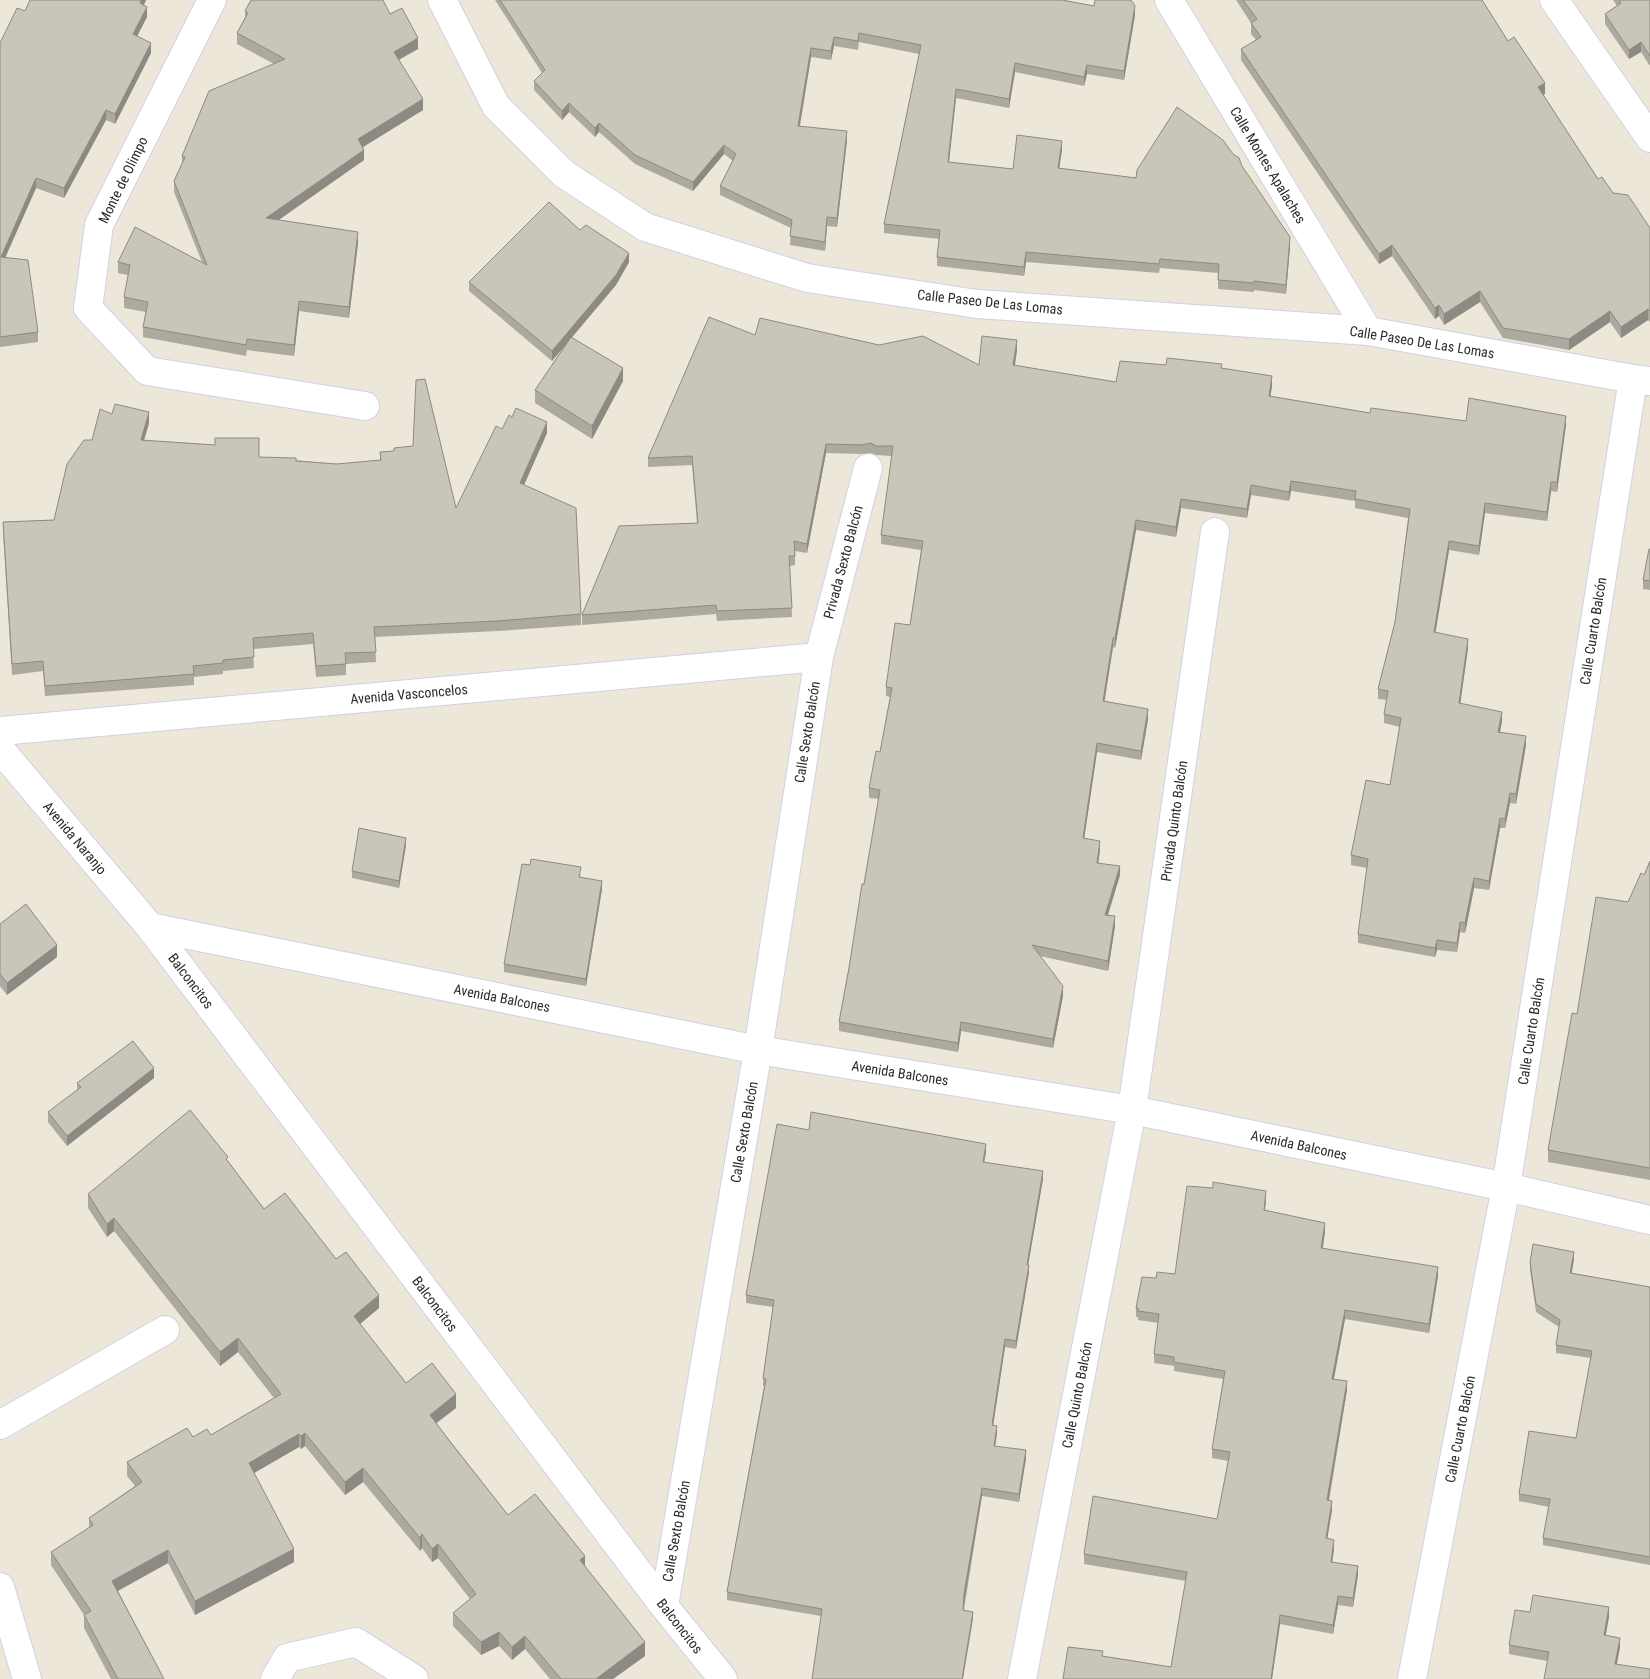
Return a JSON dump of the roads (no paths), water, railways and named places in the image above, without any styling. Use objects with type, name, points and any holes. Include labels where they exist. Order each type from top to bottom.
[{"type":"street","name":"Monte de Olimpo","points":[[212,0],[99,225],[88,308],[147,371],[364,406]]},
{"type":"street","name":"Calle Paseo De Las Lomas","points":[[442,0],[496,106],[564,174],[645,227],[808,278],[977,304],[1368,331],[1641,380]]},
{"type":"street","name":"Calle Montes Apalaches","points":[[1169,0],[1368,331]]},
{"type":"street","points":[[1554,0],[1650,138]]},
{"type":"street","name":"Calle Cuarto Balcón","points":[[1412,1679],[1506,1187],[1641,380]]},
{"type":"street","name":"Privada Sexto Balcón","points":[[819,657],[868,468]]},
{"type":"street","name":"Privada Quinto Balcón","points":[[1132,1110],[1215,532]]},
{"type":"street","name":"Avenida Vasconcelos","points":[[0,731],[819,657]]},
{"type":"street","name":"Calle Sexto Balcón","points":[[664,1606],[758,1050],[819,657]]},
{"type":"street","name":"Avenida Naranjo","points":[[0,749],[150,927]]},
{"type":"street","name":"Avenida Balcones","points":[[150,927],[758,1050],[1132,1110],[1506,1187],[1650,1220]]},
{"type":"street","name":"Balconcitos","points":[[150,927],[664,1606],[723,1679]]},
{"type":"street","name":"Calle Quinto Balcón","points":[[1022,1679],[1132,1110]]},
{"type":"street","points":[[0,1425],[165,1330]]},
{"type":"street","points":[[0,1587],[27,1679]]},
{"type":"street","points":[[275,1679],[287,1658],[356,1642],[414,1679]]}]
